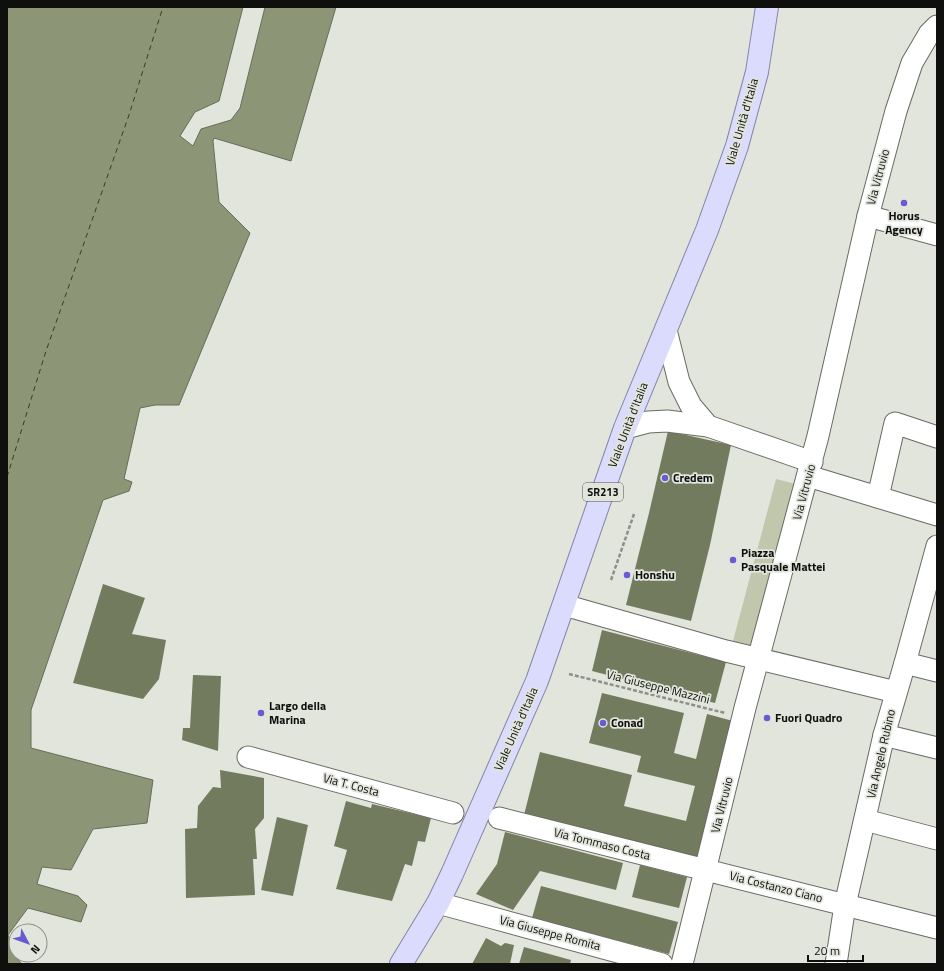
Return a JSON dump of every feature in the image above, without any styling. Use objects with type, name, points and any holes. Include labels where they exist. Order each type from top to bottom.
[{"type":"main road","name":"Viale Unità d'Italia","points":[[401,964],[438,903],[537,680],[625,428],[707,230],[737,146],[757,72],[767,7]]},
{"type":"street","name":"Via Vitruvio","points":[[682,964],[758,659],[810,469],[868,216],[896,111],[912,63],[929,34],[937,26]]},
{"type":"street","points":[[868,216],[937,235]]},
{"type":"street","points":[[666,330],[679,382],[691,406],[708,426]]},
{"type":"street","points":[[625,428],[648,422],[667,421],[708,426],[878,497],[937,515]]},
{"type":"street","points":[[878,497],[895,423],[937,437]]},
{"type":"street","name":"Via Angelo Rubino","points":[[836,964],[845,905],[884,735],[936,554]]},
{"type":"street","points":[[564,605],[690,642],[896,692]]},
{"type":"street","points":[[905,663],[937,671]]},
{"type":"street","points":[[884,735],[937,748]]},
{"type":"street","name":"Via T. Costa","points":[[248,757],[453,813]]},
{"type":"street","name":"Via Tommaso Costa","points":[[499,818],[706,870]]},
{"type":"street","points":[[865,820],[937,839]]},
{"type":"street","name":"Via Costanzo Ciano","points":[[706,870],[937,928]]},
{"type":"street","name":"Via Giuseppe Romita","points":[[438,903],[662,964]]},
{"type":"path","points":[[610,580],[634,514]]},
{"type":"path","name":"Via Giuseppe Mazzini","points":[[569,674],[743,718]]},
{"type":"shaded area","points":[[7,7],[243,7],[219,101],[195,112],[180,136],[193,146],[201,129],[231,120],[240,108],[265,7],[336,7],[291,161],[214,138],[213,141],[219,202],[250,233],[179,405],[155,405],[140,408],[124,479],[132,482],[129,491],[103,500],[31,710],[31,748],[153,780],[147,823],[93,829],[71,870],[42,867],[37,884],[78,896],[87,905],[81,922],[28,908],[17,923],[8,923],[8,963],[22,964],[7,964]]},
{"type":"shaded area","points":[[776,479],[796,484],[754,647],[733,641]]},
{"type":"building","points":[[668,431],[731,445],[710,545],[691,621],[626,605]]},
{"type":"building","points":[[103,584],[145,598],[132,634],[166,640],[159,679],[143,699],[73,683]]},
{"type":"building","points":[[602,630],[726,662],[715,703],[592,671]]},
{"type":"building","points":[[193,675],[221,676],[218,751],[182,740],[183,728],[190,728]]},
{"type":"building","points":[[602,693],[684,713],[674,753],[696,759],[707,714],[733,721],[698,859],[524,815],[540,752],[632,775],[624,806],[686,821],[695,786],[637,772],[641,756],[589,743]]},
{"type":"building","points":[[220,770],[264,778],[264,818],[255,829],[257,859],[253,859],[255,895],[186,898],[185,829],[197,828],[198,806],[213,787],[221,788]]},
{"type":"building","points":[[346,801],[371,808],[372,804],[431,818],[425,842],[418,841],[412,866],[405,864],[392,901],[336,889],[347,850],[334,846]]},
{"type":"building","points":[[277,817],[308,825],[293,896],[261,890]]},
{"type":"building","points":[[505,832],[623,863],[616,890],[540,871],[513,910],[476,894],[497,864]]},
{"type":"building","points":[[640,865],[687,877],[679,908],[632,897]]},
{"type":"building","points":[[541,886],[678,922],[669,954],[532,918]]},
{"type":"building","points":[[486,938],[501,946],[505,943],[514,945],[510,964],[472,964]]},
{"type":"building","points":[[524,947],[571,960],[570,964],[519,964]]},
{"type":"ferry route","points":[[7,477],[46,351],[129,115],[163,7]]},
{"type":"place","name":"Horus Agency","points":[[904,203]]},
{"type":"place","name":"Credem","points":[[665,478]]},
{"type":"place","name":"Piazza Pasquale Mattei","points":[[733,560]]},
{"type":"place","name":"Honshu","points":[[627,575]]},
{"type":"place","name":"Largo della Marina","points":[[261,713]]},
{"type":"place","name":"Fuori Quadro","points":[[767,718]]},
{"type":"place","name":"Conad","points":[[603,723]]}]
